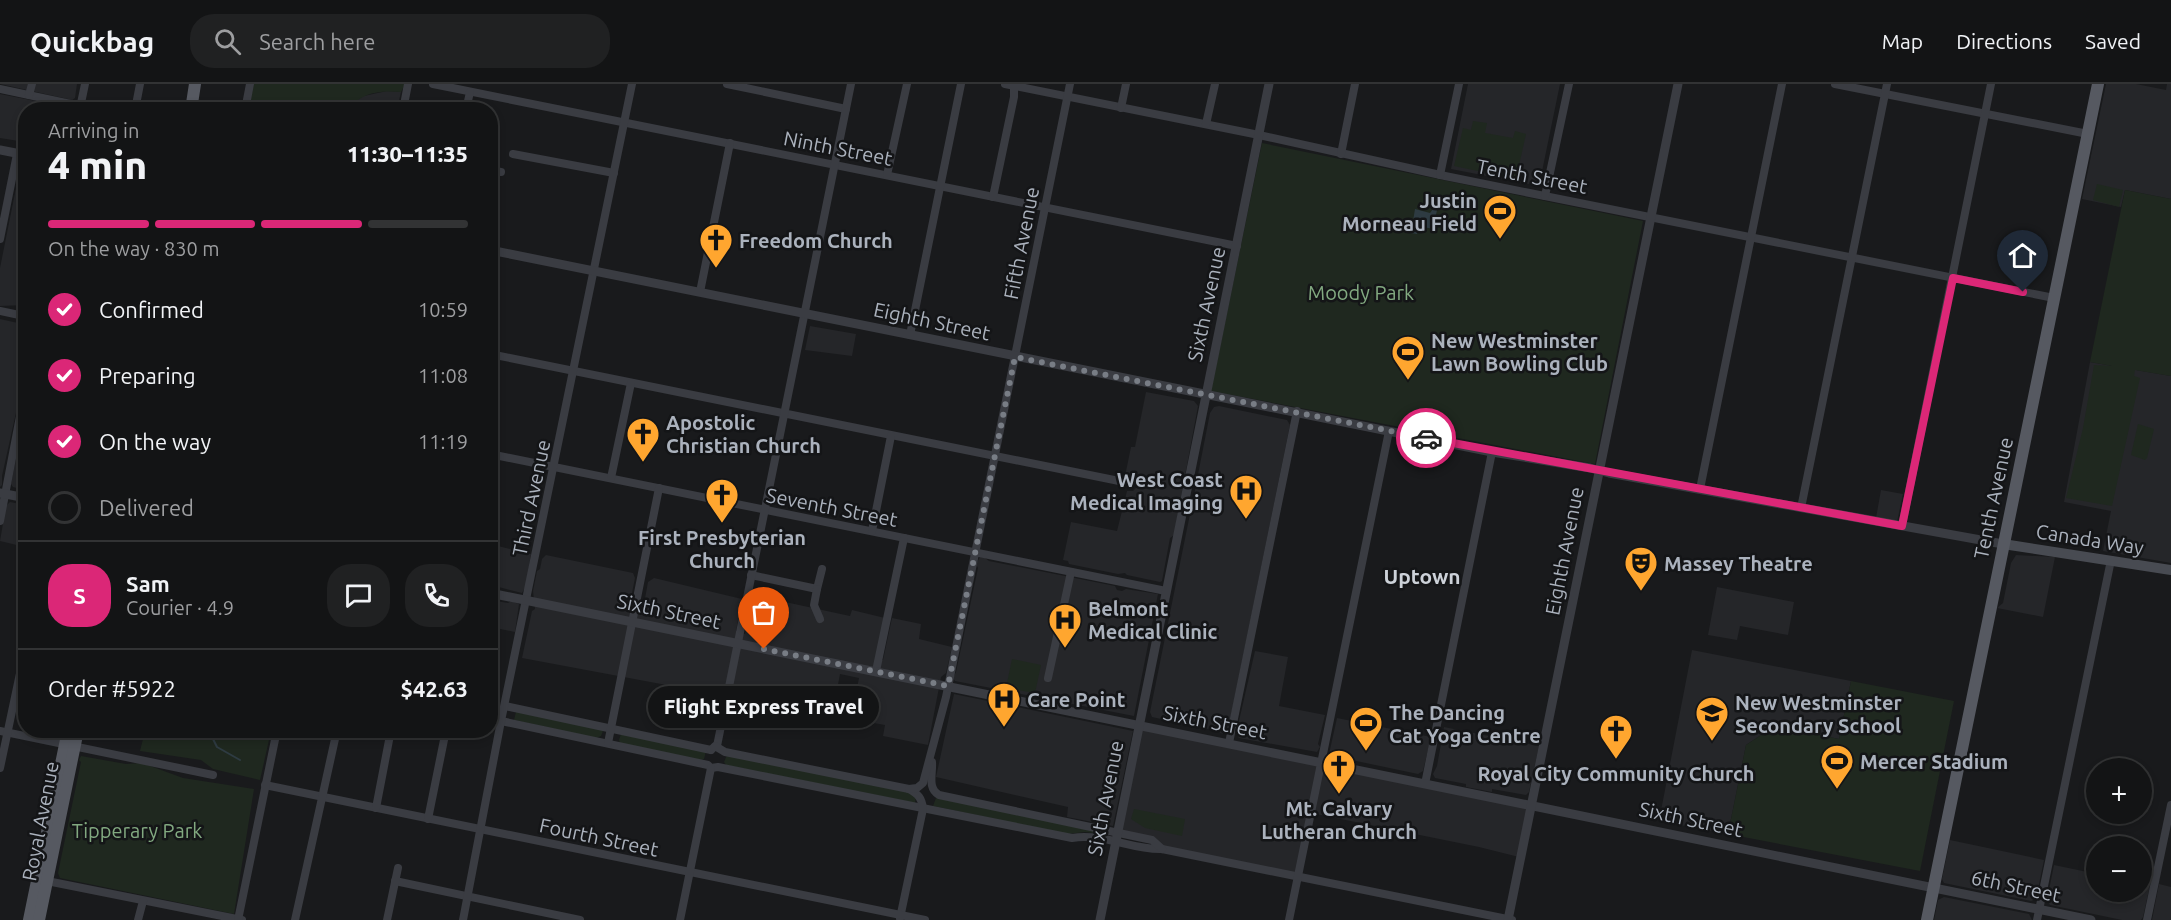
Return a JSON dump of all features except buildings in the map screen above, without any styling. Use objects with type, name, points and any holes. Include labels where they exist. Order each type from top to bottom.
[{"type":"main road","points":[[192,102],[195,84]]},
{"type":"main road","name":"Tenth Avenue","points":[[1926,920],[2098,84]]},
{"type":"main road","name":"Canada Way","points":[[2003,544],[2171,570]]},
{"type":"main road","name":"Royal Avenue","points":[[69,738],[70,745]]},
{"type":"main road","name":"Royal Avenue","points":[[39,920],[43,880],[70,745],[74,738]]},
{"type":"main road","points":[[22,920],[31,889],[43,880]]},
{"type":"main road","name":"Royal Avenue","points":[[29,920],[43,880]]},
{"type":"street","points":[[29,95],[32,84]]},
{"type":"street","points":[[81,102],[85,84]]},
{"type":"street","points":[[137,102],[140,84]]},
{"type":"street","points":[[247,102],[250,84]]},
{"type":"street","points":[[405,102],[408,84]]},
{"type":"street","name":"Ninth Street","points":[[433,84],[1237,246]]},
{"type":"street","name":"Third Avenue","points":[[498,736],[632,84]]},
{"type":"street","points":[[727,84],[846,109]]},
{"type":"street","points":[[680,920],[717,749],[851,84]]},
{"type":"street","points":[[887,175],[907,84]]},
{"type":"street","points":[[910,335],[960,84]]},
{"type":"street","name":"Tenth Street","points":[[1005,84],[1259,135],[1440,175],[2054,298]]},
{"type":"street","name":"Fifth Avenue","points":[[909,789],[918,788],[923,783],[948,686],[1070,84]]},
{"type":"street","points":[[1121,108],[1126,84]]},
{"type":"street","points":[[1206,124],[1215,84]]},
{"type":"street","name":"Sixth Avenue","points":[[1100,920],[1269,84]]},
{"type":"street","points":[[1341,153],[1355,84]]},
{"type":"street","points":[[1440,175],[1459,84]]},
{"type":"street","points":[[1545,196],[1569,84]]},
{"type":"street","name":"Eighth Avenue","points":[[1510,920],[1531,805],[1678,84]]},
{"type":"street","points":[[1700,489],[1782,84]]},
{"type":"street","points":[[1835,84],[2088,134]]},
{"type":"street","points":[[1801,508],[1887,84]]},
{"type":"street","points":[[1902,526],[1991,84]]},
{"type":"street","points":[[993,196],[1014,97],[1014,85]]},
{"type":"street","points":[[0,89],[56,102]]},
{"type":"street","points":[[468,102],[470,92]]},
{"type":"street","points":[[700,292],[730,143]]},
{"type":"street","points":[[0,150],[18,153]]},
{"type":"street","points":[[513,154],[614,173]]},
{"type":"street","points":[[0,239],[18,166]]},
{"type":"street","name":"Eighth Street","points":[[498,252],[1492,452],[2003,544]]},
{"type":"street","points":[[0,311],[18,315]]},
{"type":"street","points":[[498,356],[995,458],[1130,483]]},
{"type":"street","points":[[611,478],[631,383]]},
{"type":"street","points":[[1229,743],[1297,411]]},
{"type":"street","points":[[0,521],[2,493],[18,421]]},
{"type":"street","points":[[1289,920],[1389,431]]},
{"type":"street","points":[[872,531],[891,436]]},
{"type":"street","points":[[1425,783],[1492,452]]},
{"type":"street","name":"Seventh Street","points":[[498,456],[765,507],[904,538],[1166,591]]},
{"type":"street","points":[[608,743],[659,488]]},
{"type":"street","points":[[2,493],[18,496]]},
{"type":"street","points":[[876,672],[904,538]]},
{"type":"street","points":[[2037,920],[2111,560]]},
{"type":"street","points":[[820,619],[814,605],[822,569]]},
{"type":"street","points":[[1048,678],[1071,572]]},
{"type":"street","points":[[751,575],[817,589]]},
{"type":"street","name":"Sixth Street","points":[[498,595],[1933,887]]},
{"type":"street","points":[[0,768],[4,731],[18,676]]},
{"type":"street","points":[[505,706],[909,789],[921,799],[923,809],[900,918]]},
{"type":"street","points":[[501,721],[712,767],[1072,838],[1116,837]]},
{"type":"street","points":[[37,738],[213,775]]},
{"type":"street","points":[[43,880],[239,920],[275,738]]},
{"type":"street","points":[[294,920],[335,738]]},
{"type":"street","points":[[375,808],[389,738]]},
{"type":"street","points":[[428,819],[444,738]]},
{"type":"street","name":"Third Avenue","points":[[463,920],[498,738]]},
{"type":"street","points":[[712,767],[717,749]]},
{"type":"street","points":[[932,755],[931,783],[933,791],[939,795],[1116,837],[1150,849],[1162,849],[1510,920]]},
{"type":"street","name":"Fourth Street","points":[[266,785],[900,918],[925,920]]},
{"type":"street","points":[[2147,920],[2171,805]]},
{"type":"street","points":[[387,920],[398,868]]},
{"type":"street","points":[[395,881],[580,920]]},
{"type":"street","name":"6th Street","points":[[1933,887],[2091,920]]},
{"type":"street","points":[[138,920],[143,901]]},
{"type":"shaded area","points":[[0,84],[77,84],[75,98],[72,100]]},
{"type":"shaded area","points":[[1468,84],[1560,84],[1539,186],[1451,169]]},
{"type":"shaded area","points":[[2106,84],[2136,84],[2166,90],[2167,84],[2171,84],[2171,199],[2125,190],[2121,207],[2082,199]]},
{"type":"shaded area","points":[[387,91],[401,92],[399,102],[354,102],[359,97]]},
{"type":"shaded area","points":[[0,94],[41,102],[18,102],[18,141],[0,138]]},
{"type":"shaded area","points":[[18,178],[18,305],[0,306],[0,268]]},
{"type":"shaded area","points":[[1415,209],[1430,213],[1433,209],[1437,210],[1433,229],[1419,226],[1417,234],[1411,233]]},
{"type":"shaded area","points":[[0,319],[18,323],[18,404],[0,487]]},
{"type":"shaded area","points":[[810,326],[856,334],[852,356],[805,350]]},
{"type":"shaded area","points":[[2090,362],[2171,376],[2171,563],[2103,551],[2111,511],[2064,502]]},
{"type":"shaded area","points":[[1146,392],[1194,401],[1198,406],[1174,535],[1170,538],[1160,582],[1125,573],[1118,574],[1069,564],[1068,561],[1063,560],[1071,522],[1117,531],[1127,491],[1133,491],[1138,486],[1135,477],[1125,476],[1131,447],[1135,447]]},
{"type":"shaded area","points":[[1219,406],[1287,420],[1290,425],[1228,730],[1223,734],[1152,717],[1150,712],[1191,509],[1189,502],[1194,495],[1210,413],[1214,407]]},
{"type":"shaded area","points":[[18,448],[18,488],[11,484]]},
{"type":"shaded area","points":[[1881,490],[1903,494],[1897,522],[1876,518]]},
{"type":"shaded area","points":[[10,502],[18,504],[18,545],[0,541],[6,506]]},
{"type":"shaded area","points":[[498,546],[531,554],[526,586],[522,593],[498,587]]},
{"type":"shaded area","points":[[546,555],[633,573],[635,578],[629,608],[644,604],[648,582],[654,578],[742,599],[736,631],[745,634],[753,595],[850,616],[852,610],[885,618],[876,660],[883,660],[892,618],[921,624],[919,639],[952,647],[946,673],[941,677],[928,745],[883,736],[885,725],[851,719],[859,678],[840,674],[832,716],[522,658],[532,611],[535,609],[533,591],[537,571]]},
{"type":"shaded area","points":[[2016,555],[2055,557],[2043,617],[1997,608],[2003,603],[2011,563]]},
{"type":"shaded area","points":[[980,557],[989,561],[1115,586],[1117,590],[1126,589],[1158,594],[1134,716],[955,681],[953,678],[978,568],[976,564]]},
{"type":"shaded area","points":[[1717,587],[1794,602],[1788,635],[1740,626],[1737,640],[1708,635]]},
{"type":"shaded area","points":[[498,601],[508,603],[511,601],[519,604],[515,632],[498,628]]},
{"type":"shaded area","name":"New Westminster Secondary School","points":[[1692,650],[1851,681],[1839,739],[1775,726],[1746,745],[1728,834],[1659,821]]},
{"type":"shaded area","points":[[1255,651],[1288,657],[1279,706],[1325,715],[1318,744],[1320,747],[1317,752],[1239,738],[1236,734]]},
{"type":"shaded area","points":[[954,694],[1133,731],[1113,826],[1067,817],[1068,807],[936,777]]},
{"type":"shaded area","points":[[1337,718],[1431,737],[1423,771],[1418,774],[1342,758],[1334,762],[1333,756],[1329,754]]},
{"type":"shaded area","points":[[1139,725],[1531,805],[1519,857],[1311,813],[1298,876],[1162,849],[1152,840],[1116,832]]},
{"type":"shaded area","points":[[1444,727],[1539,746],[1529,792],[1526,795],[1492,789],[1492,792],[1435,778],[1433,774],[1437,766]]},
{"type":"shaded area","points":[[1950,840],[2044,860],[2036,899],[2031,901],[1944,883],[1942,879]]},
{"type":"shaded area","points":[[2054,865],[2086,872],[2086,902],[2146,902],[2141,920],[2122,920],[2050,905],[2047,900]]},
{"type":"shaded area","points":[[2159,884],[2171,887],[2171,920],[2152,920]]},
{"type":"shaded area","points":[[1944,897],[2029,914],[2032,920],[1934,920],[1938,900]]},
{"type":"green space","points":[[254,84],[405,84],[401,92],[371,94],[355,102],[250,102]]},
{"type":"green space","points":[[1473,121],[1487,123],[1485,133],[1513,138],[1515,131],[1526,134],[1516,179],[1454,166],[1463,128],[1471,130]]},
{"type":"green space","name":"Moody Park","points":[[1262,143],[1643,221],[1595,464],[1211,391]]},
{"type":"green space","points":[[2097,184],[2123,190],[2119,207],[2093,200]]},
{"type":"green space","points":[[2125,190],[2171,199],[2171,376],[2135,370],[2134,376],[2140,378],[2112,506],[2066,498],[2083,428],[2094,365],[2112,366],[2090,362]]},
{"type":"green space","points":[[2138,424],[2154,429],[2145,460],[2131,455]]},
{"type":"green space","points":[[1012,659],[1041,665],[1035,693],[1006,688]]},
{"type":"green space","name":"Mercer Stadium","points":[[1851,681],[1954,701],[1920,871],[1728,834],[1746,745],[1775,726],[1839,739]]},
{"type":"green space","points":[[516,712],[603,731],[601,736],[596,738],[514,720]]},
{"type":"green space","points":[[621,734],[706,751],[704,759],[620,743]]},
{"type":"green space","points":[[143,738],[269,738],[260,780],[213,769],[201,760],[140,751]]},
{"type":"green space","points":[[727,755],[909,791],[916,796],[915,803],[726,765],[724,762]]},
{"type":"green space","name":"Tipperary Park","points":[[81,756],[126,764],[142,763],[183,778],[254,789],[234,914],[60,878],[58,873]]},
{"type":"green space","points":[[936,798],[1106,832],[1105,834],[1085,832],[1067,834],[933,806]]},
{"type":"green space","points":[[1134,809],[1185,819],[1182,836],[1145,828],[1131,819]]},
{"type":"waterway","points":[[212,738],[217,747],[240,760]]},
{"type":"way so far","points":[[764,649],[948,686],[1015,357],[1426,438]]},
{"type":"place","name":"Justin Morneau Field","points":[[1500,240]]},
{"type":"place","name":"Freedom Church","points":[[716,269]]},
{"type":"place","name":"New Westminster Lawn Bowling Club","points":[[1408,381]]},
{"type":"place","name":"Apostolic Christian Church","points":[[643,463]]},
{"type":"place","name":"West Coast Medical Imaging","points":[[1246,520]]},
{"type":"place","name":"First Presbyterian Church","points":[[722,524]]},
{"type":"place","name":"Massey Theatre","points":[[1641,592]]},
{"type":"place","name":"Flight Express Travel","points":[[764,649]]},
{"type":"place","name":"Belmont Medical Clinic","points":[[1065,649]]},
{"type":"place","name":"Care Point","points":[[1004,728]]},
{"type":"place","name":"New Westminster Secondary School","points":[[1712,742]]},
{"type":"place","name":"The Dancing Cat Yoga Centre","points":[[1366,752]]},
{"type":"place","name":"Royal City Community Church","points":[[1616,760]]},
{"type":"place","name":"Mercer Stadium","points":[[1837,790]]},
{"type":"place","name":"Mt. Calvary Lutheran Church","points":[[1339,795]]},
{"type":"district","name":"Uptown","points":[[1422,576]]},
{"type":"route","points":[[1426,438],[1902,526],[1953,278],[2023,292]]}]
